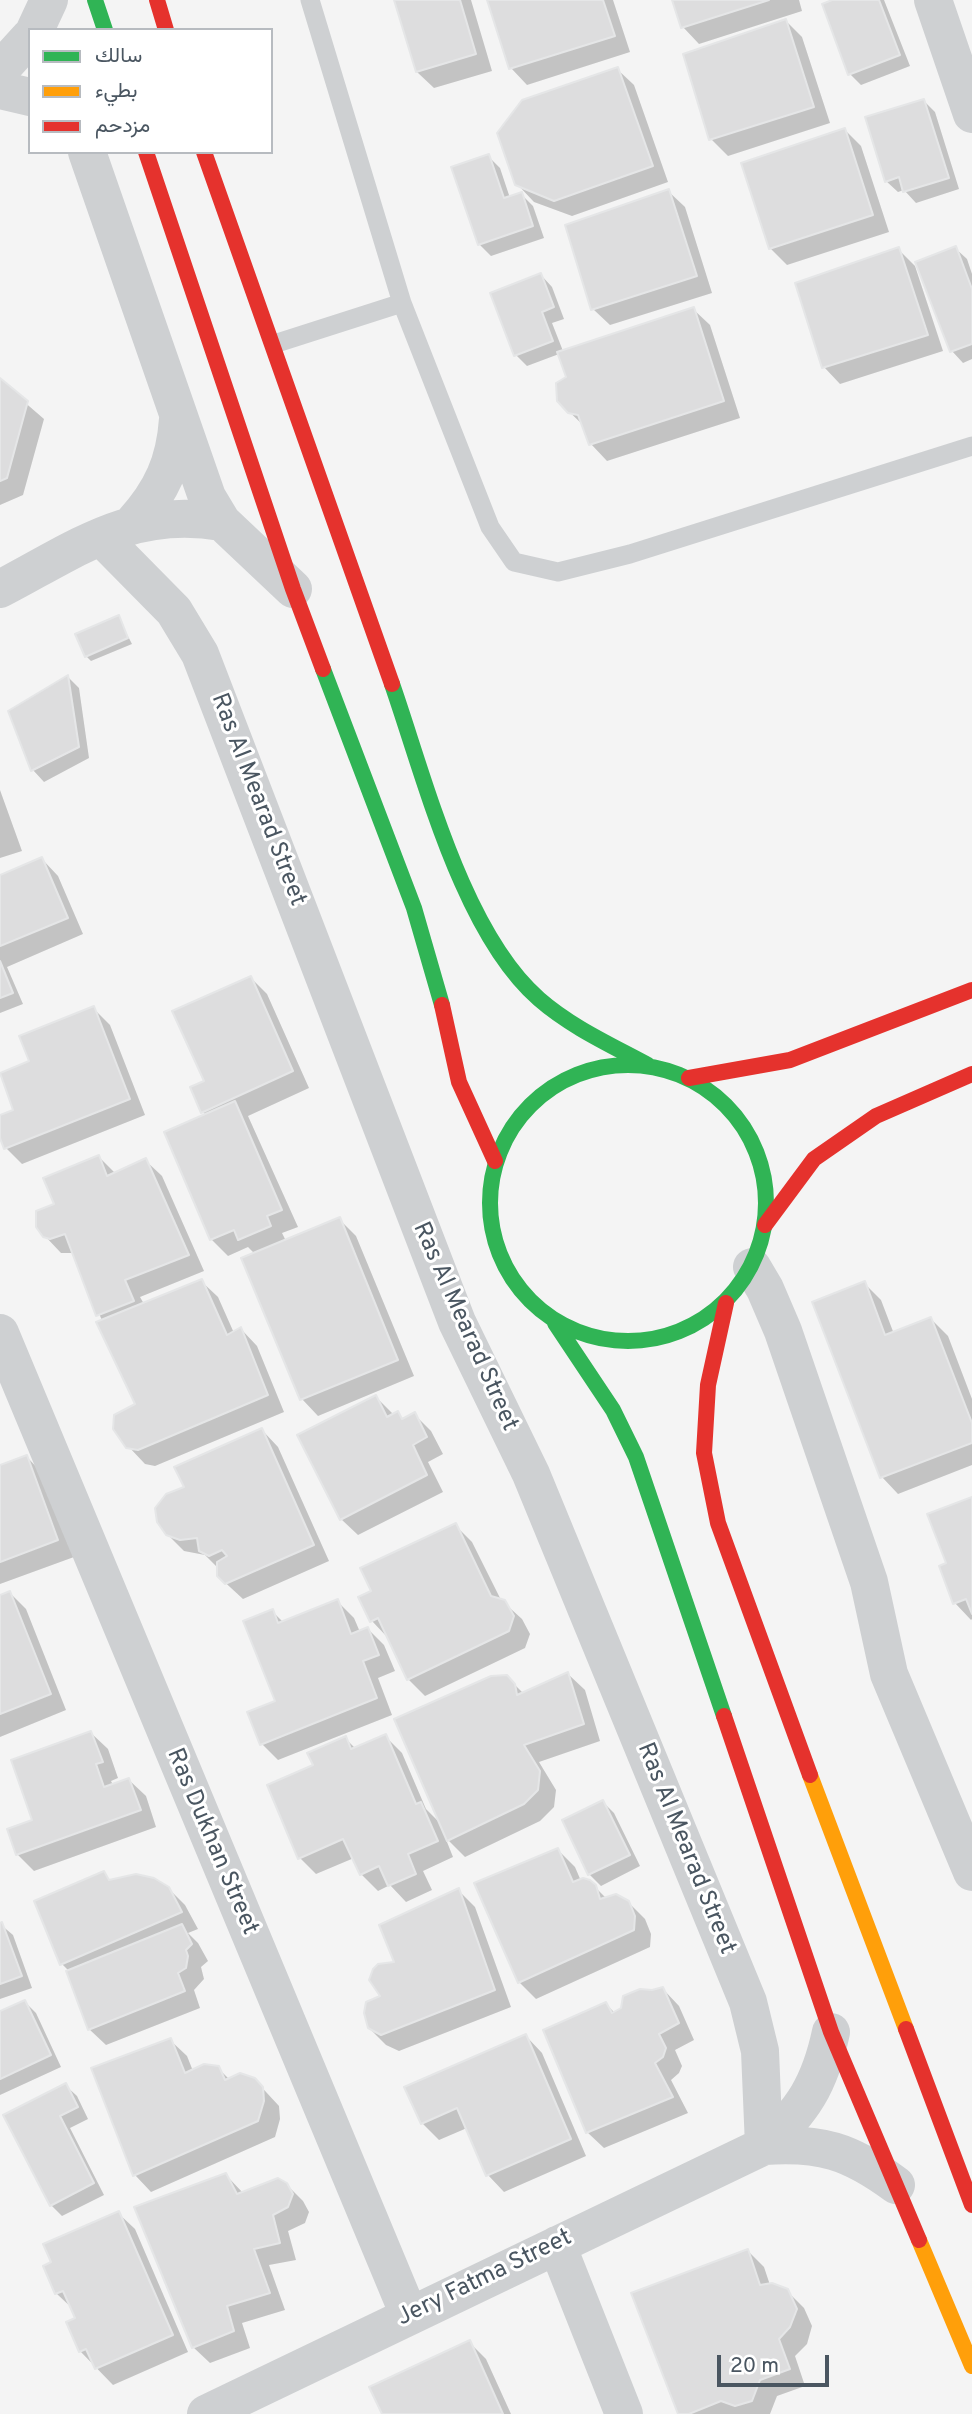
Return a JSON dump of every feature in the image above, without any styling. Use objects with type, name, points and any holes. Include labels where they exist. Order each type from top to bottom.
[{"type":"street","points":[[36,28],[49,0]]},
{"type":"street","points":[[49,0],[54,28]]},
{"type":"street","points":[[95,0],[104,28]]},
{"type":"street","points":[[157,0],[165,28]]},
{"type":"street","points":[[933,0],[972,114]]},
{"type":"street","points":[[0,70],[28,39]]},
{"type":"street","points":[[0,90],[28,97]]},
{"type":"street","points":[[88,154],[207,497],[222,522],[293,589]]},
{"type":"street","points":[[147,154],[293,589],[414,908],[449,1028],[459,1082],[495,1160]]},
{"type":"street","points":[[205,154],[462,883],[487,936],[515,975],[554,1011],[648,1065],[689,1078],[725,1104],[751,1139],[765,1181],[765,1225],[752,1267],[726,1303],[689,1329],[644,1343],[598,1340],[555,1323]]},
{"type":"street","points":[[0,589],[117,530],[152,501],[167,475],[176,447],[179,417]]},
{"type":"street","points":[[117,530],[177,517],[222,522]]},
{"type":"street","name":"Ras Al Mearad Street","points":[[117,530],[201,654],[457,1322],[531,1474],[748,2002],[760,2051],[764,2146]]},
{"type":"street","points":[[689,1078],[790,1060],[972,990]]},
{"type":"street","points":[[648,1065],[609,1065],[572,1075],[538,1096],[512,1125],[495,1160],[489,1207],[497,1252],[520,1293],[555,1323],[613,1410],[636,1457],[831,2032],[972,2366]]},
{"type":"street","points":[[765,1225],[814,1159],[876,1116],[972,1074]]},
{"type":"street","points":[[752,1267],[765,1289],[783,1331],[869,1582],[889,1674],[972,1872]]},
{"type":"street","points":[[726,1303],[708,1385],[704,1453],[718,1523],[754,1626],[972,2205]]},
{"type":"street","name":"Ras Dukhan Street","points":[[0,1333],[7,1371],[409,2315]]},
{"type":"street","name":"Jery Fatma Street","points":[[206,2414],[764,2146],[789,2123],[810,2096],[824,2065],[831,2032]]},
{"type":"street","name":"Jery Fatma Street","points":[[764,2146],[799,2144],[834,2149],[867,2164],[896,2185]]},
{"type":"street","points":[[557,2245],[624,2414]]},
{"type":"lane","points":[[310,0],[402,303],[491,527],[514,562],[558,572],[630,554],[972,446]]},
{"type":"lane","points":[[274,344],[402,303]]},
{"type":"building","points":[[394,0],[460,0],[476,54],[416,72]]},
{"type":"building","points":[[487,0],[603,0],[615,36],[509,69]]},
{"type":"building","points":[[672,0],[769,0],[681,28]]},
{"type":"building","points":[[832,0],[879,0],[900,55],[848,75],[822,4]]},
{"type":"building","points":[[786,19],[814,107],[709,140],[683,54]]},
{"type":"building","points":[[618,67],[653,166],[554,201],[515,185],[497,133],[522,100]]},
{"type":"building","points":[[924,99],[949,178],[903,192],[899,177],[885,182],[865,117]]},
{"type":"building","points":[[845,128],[873,215],[769,249],[741,163]]},
{"type":"building","points":[[489,154],[504,198],[522,192],[533,226],[478,245],[451,167]]},
{"type":"building","points":[[669,189],[697,276],[591,310],[565,225]]},
{"type":"building","points":[[956,246],[972,289],[972,344],[950,352],[915,262]]},
{"type":"building","points":[[899,247],[928,335],[822,368],[795,283]]},
{"type":"building","points":[[541,273],[554,307],[542,312],[553,341],[514,356],[490,293]]},
{"type":"building","points":[[694,307],[724,401],[589,445],[578,415],[568,413],[557,401],[556,383],[566,377],[557,352]]},
{"type":"building","points":[[0,378],[28,401],[7,478],[0,481]]},
{"type":"building","points":[[119,615],[128,638],[85,657],[75,634]]},
{"type":"building","points":[[68,675],[79,747],[31,771],[8,711]]},
{"type":"building","points":[[42,857],[68,918],[0,946],[0,875]]},
{"type":"building","points":[[0,961],[13,993],[0,998]]},
{"type":"building","points":[[251,976],[293,1071],[201,1113],[190,1087],[204,1081],[172,1011]]},
{"type":"building","points":[[94,1006],[130,1099],[4,1149],[0,1138],[0,1115],[13,1110],[0,1073],[29,1061],[19,1036]]},
{"type":"building","points":[[235,1101],[282,1210],[267,1216],[271,1226],[238,1240],[234,1230],[210,1240],[164,1132]]},
{"type":"building","points":[[99,1155],[107,1176],[146,1158],[189,1255],[125,1280],[134,1301],[96,1316],[65,1234],[50,1239],[43,1237],[36,1227],[36,1211],[54,1204],[43,1178]]},
{"type":"building","points":[[340,1217],[398,1360],[300,1400],[241,1258]]},
{"type":"building","points":[[202,1279],[227,1335],[241,1327],[268,1395],[138,1450],[126,1448],[113,1429],[114,1415],[135,1404],[96,1322]]},
{"type":"building","points":[[865,1281],[885,1335],[931,1317],[972,1423],[972,1443],[880,1478],[812,1302]]},
{"type":"building","points":[[376,1395],[387,1417],[398,1411],[402,1419],[415,1412],[427,1437],[413,1445],[427,1475],[340,1520],[297,1435]]},
{"type":"building","points":[[262,1428],[314,1545],[225,1584],[217,1576],[217,1562],[227,1556],[222,1550],[209,1556],[199,1551],[197,1538],[180,1540],[166,1535],[157,1522],[155,1508],[166,1494],[184,1487],[174,1467]]},
{"type":"building","points":[[27,1455],[58,1540],[0,1562],[0,1465]]},
{"type":"building","points":[[972,1497],[972,1614],[966,1599],[953,1604],[939,1566],[946,1563],[927,1514]]},
{"type":"building","points":[[456,1523],[491,1596],[505,1600],[514,1616],[509,1631],[407,1680],[378,1618],[370,1622],[358,1597],[371,1591],[360,1568]]},
{"type":"building","points":[[10,1591],[51,1694],[0,1714],[0,1595]]},
{"type":"building","points":[[338,1599],[351,1634],[368,1627],[379,1655],[363,1661],[377,1698],[260,1745],[247,1712],[275,1701],[243,1621],[273,1609],[278,1623]]},
{"type":"building","points":[[568,1672],[584,1724],[524,1745],[540,1771],[538,1790],[524,1804],[447,1841],[394,1719],[491,1676],[507,1675],[515,1684],[517,1695]]},
{"type":"building","points":[[91,1731],[103,1762],[96,1764],[104,1787],[129,1778],[141,1810],[16,1855],[7,1829],[32,1820],[11,1760]]},
{"type":"building","points":[[386,1734],[416,1804],[421,1802],[438,1841],[408,1854],[416,1874],[388,1886],[379,1866],[360,1875],[343,1839],[298,1859],[267,1785],[313,1765],[307,1753],[346,1736],[351,1749]]},
{"type":"building","points":[[603,1800],[630,1855],[588,1875],[562,1820]]},
{"type":"building","points":[[558,1848],[573,1882],[583,1878],[590,1880],[596,1885],[600,1899],[616,1894],[629,1901],[635,1916],[634,1930],[518,1983],[474,1883]]},
{"type":"building","points":[[104,1871],[109,1880],[136,1874],[154,1878],[169,1887],[182,1912],[60,1965],[34,1901]]},
{"type":"building","points":[[459,1888],[495,1990],[381,2035],[368,2028],[364,2013],[366,2002],[380,1996],[369,1980],[373,1969],[378,1964],[394,1962],[379,1925]]},
{"type":"building","points":[[2,1922],[22,1976],[0,1984],[0,1923]]},
{"type":"building","points":[[182,1924],[192,1944],[186,1950],[186,1968],[178,1973],[185,1991],[88,2030],[66,1971]]},
{"type":"building","points":[[663,1987],[679,2023],[659,2034],[666,2048],[663,2057],[655,2063],[673,2097],[586,2133],[543,2030],[606,2002],[612,2013],[621,2008],[623,1996],[640,1989]]},
{"type":"building","points":[[25,2000],[51,2055],[0,2079],[0,2011]]},
{"type":"building","points":[[526,2034],[571,2139],[486,2176],[457,2108],[421,2124],[404,2087]]},
{"type":"building","points":[[171,2038],[185,2073],[204,2064],[219,2066],[225,2080],[240,2073],[255,2078],[263,2087],[264,2101],[258,2121],[133,2176],[91,2068]]},
{"type":"building","points":[[66,2083],[78,2107],[60,2116],[94,2183],[50,2206],[3,2115]]},
{"type":"building","points":[[226,2173],[237,2194],[278,2178],[287,2183],[293,2194],[288,2207],[273,2215],[280,2243],[254,2249],[270,2293],[227,2306],[234,2331],[192,2348],[134,2207]]},
{"type":"building","points":[[119,2211],[173,2335],[95,2369],[86,2349],[79,2352],[66,2322],[75,2318],[63,2291],[55,2294],[43,2266],[51,2262],[43,2244]]},
{"type":"building","points":[[748,2249],[760,2285],[772,2283],[788,2289],[797,2309],[790,2327],[779,2339],[790,2369],[760,2380],[752,2401],[735,2406],[721,2401],[689,2414],[678,2414],[631,2293]]},
{"type":"building","points":[[470,2340],[503,2414],[382,2414],[369,2387]]},
{"type":"traffic: fast","points":[[95,0],[104,28]]},
{"type":"traffic: fast","points":[[323,669],[414,908],[442,1005]]},
{"type":"traffic: fast","points":[[392,684],[449,852],[489,935],[512,970],[551,1009],[648,1065]]},
{"type":"traffic: fast","points":[[614,1065],[642,1065],[668,1070],[693,1081],[716,1096],[735,1115],[750,1138],[761,1163],[766,1203],[764,1230],[756,1256],[743,1280],[726,1301],[705,1318],[668,1336],[642,1341],[614,1341],[588,1336],[563,1325],[540,1310],[521,1291],[506,1268],[495,1243],[490,1217],[490,1189],[495,1163],[506,1138],[521,1115],[540,1096],[563,1081],[588,1070],[614,1065]]},
{"type":"traffic: fast","points":[[555,1323],[613,1410],[636,1457],[724,1716]]},
{"type":"traffic: slow","points":[[810,1775],[906,2029]]},
{"type":"traffic: slow","points":[[919,2240],[972,2366]]},
{"type":"traffic: jam","points":[[157,0],[165,28]]},
{"type":"traffic: jam","points":[[147,154],[293,589],[323,669]]},
{"type":"traffic: jam","points":[[205,154],[392,684]]},
{"type":"traffic: jam","points":[[689,1078],[790,1060],[972,990]]},
{"type":"traffic: jam","points":[[442,1005],[459,1082],[495,1161]]},
{"type":"traffic: jam","points":[[765,1225],[814,1159],[876,1116],[972,1074]]},
{"type":"traffic: jam","points":[[726,1303],[708,1385],[704,1453],[718,1523],[810,1775]]},
{"type":"traffic: jam","points":[[724,1716],[831,2032],[919,2240]]},
{"type":"traffic: jam","points":[[906,2029],[972,2205]]}]
